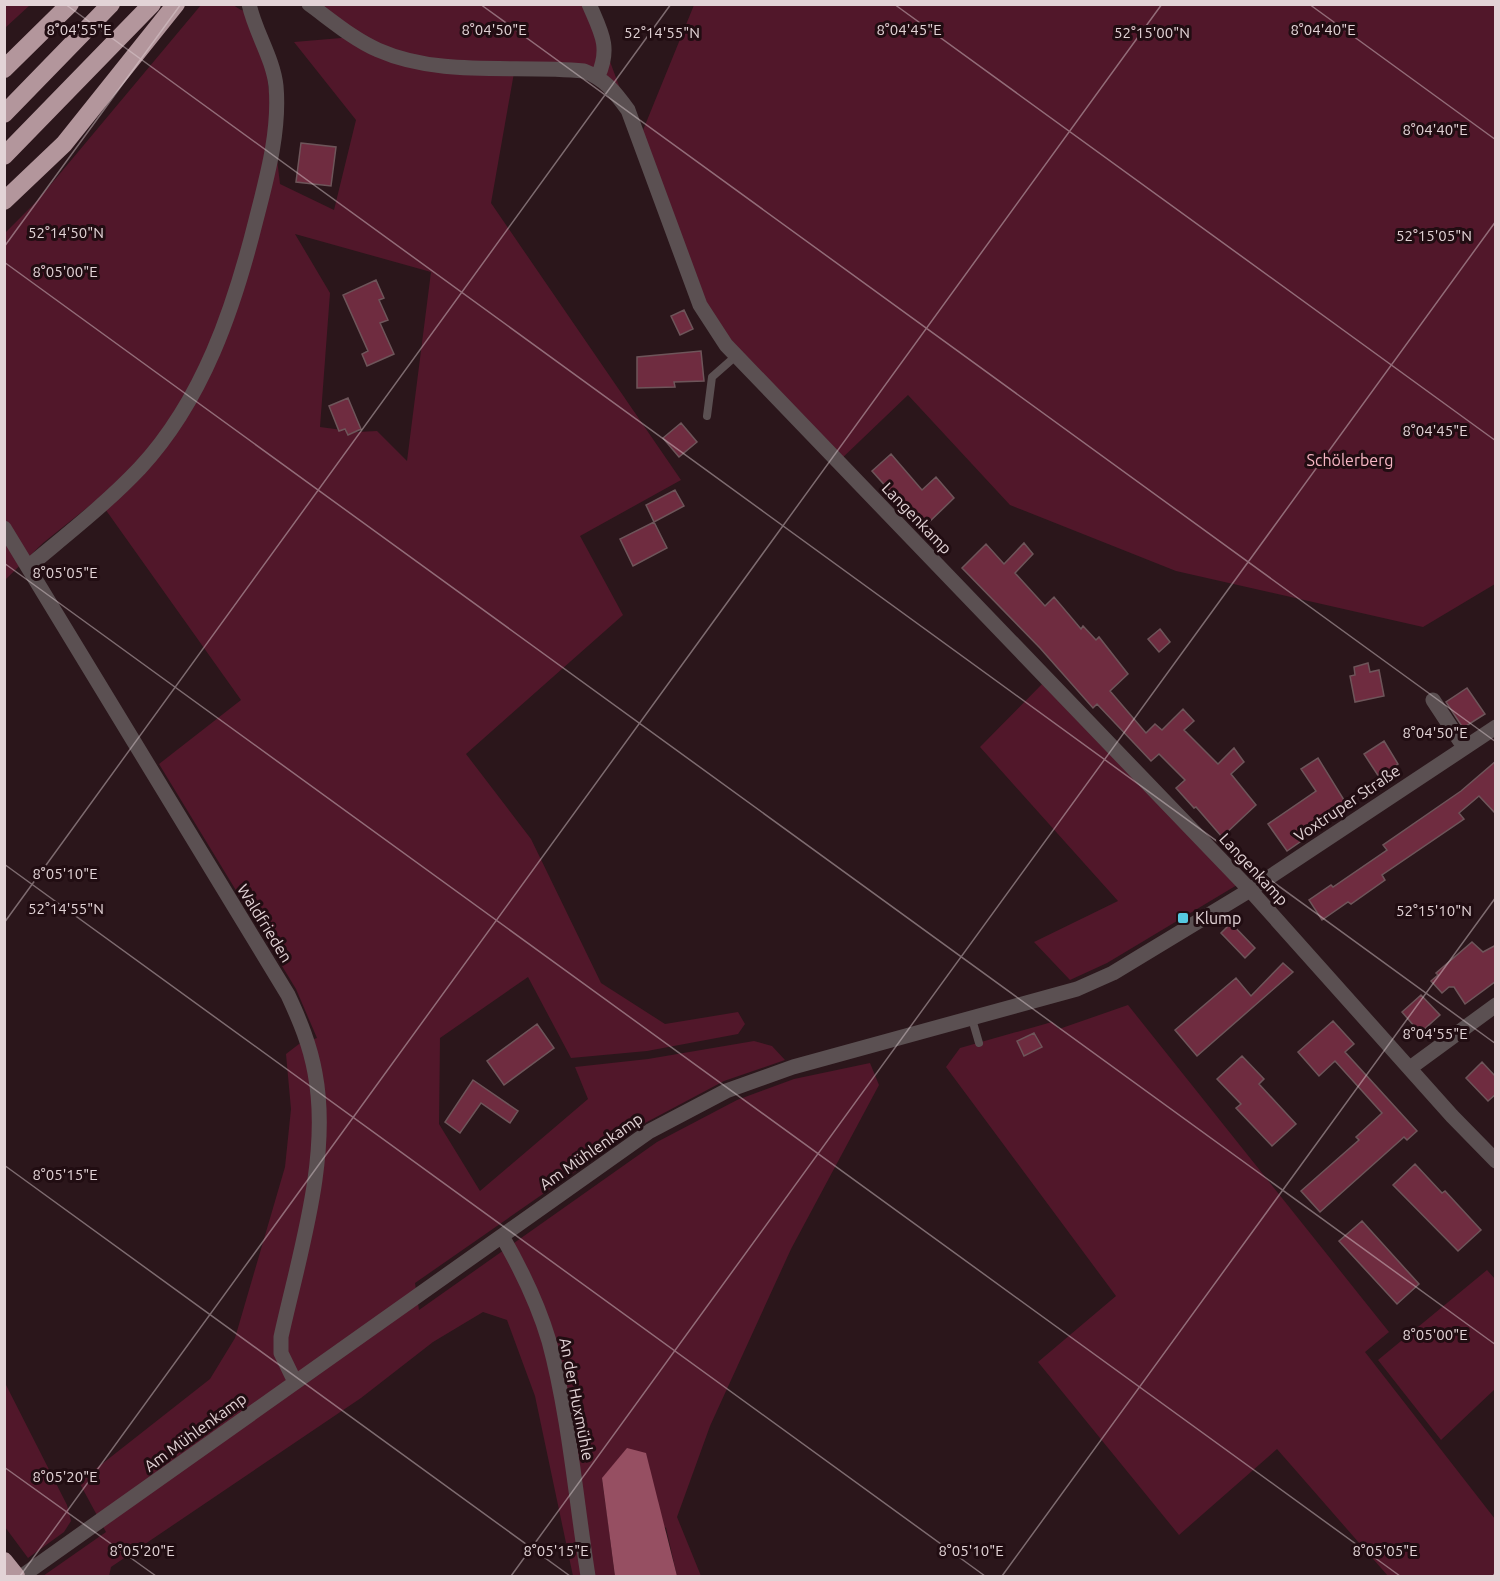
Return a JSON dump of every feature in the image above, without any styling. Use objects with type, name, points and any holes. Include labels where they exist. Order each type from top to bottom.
[{"type":"highway","points":[[4,69],[70,4]]},
{"type":"highway","points":[[4,114],[111,4]]},
{"type":"highway","points":[[4,156],[152,4]]},
{"type":"highway","points":[[4,201],[64,144],[176,4]]},
{"type":"highway","points":[[4,1561],[16,1576]]},
{"type":"street","points":[[28,567],[99,509],[141,466],[178,417],[213,356],[243,274],[275,134],[274,78],[249,4]]},
{"type":"street","points":[[309,4],[376,50],[400,59],[460,67],[584,70],[598,76],[605,53],[604,39],[589,4]]},
{"type":"street","name":"Langenkamp","points":[[598,76],[628,110],[700,305],[737,355],[1250,890],[1496,1161]]},
{"type":"street","name":"Waldfrieden","points":[[4,528],[288,995],[306,1035],[316,1074],[319,1113],[318,1154],[281,1345],[288,1371],[295,1382]]},
{"type":"street","points":[[1433,700],[1464,747]]},
{"type":"street","name":"Voxtruper Straße","points":[[1250,890],[1496,727]]},
{"type":"street","name":"Am Mühlenkamp","points":[[22,1576],[650,1131],[726,1091],[793,1067],[1077,989],[1113,973],[1250,890]]},
{"type":"street","points":[[1410,1068],[1496,1005]]},
{"type":"street","name":"An der Huxmühle","points":[[502,1236],[522,1272],[548,1340],[559,1388],[588,1576]]},
{"type":"lane","points":[[707,416],[712,377],[737,355]]},
{"type":"lane","points":[[972,1019],[979,1042]]},
{"type":"green space","points":[[5,4],[30,4],[30,5],[5,28]]},
{"type":"green space","points":[[201,5],[233,5],[241,10],[250,11],[264,49],[280,184],[334,210],[356,120],[294,42],[353,37],[309,5],[589,5],[628,110],[598,76],[515,67],[491,203],[681,480],[580,536],[623,615],[466,754],[531,839],[601,983],[665,1024],[738,1012],[745,1024],[738,1034],[647,1051],[571,1058],[528,977],[440,1038],[439,1124],[480,1191],[588,1099],[575,1067],[648,1059],[754,1041],[772,1046],[785,1060],[724,1081],[645,1123],[415,1283],[419,1310],[657,1142],[737,1100],[794,1079],[870,1063],[879,1085],[791,1249],[710,1426],[677,1517],[701,1576],[677,1576],[666,1528],[602,1478],[615,1576],[573,1576],[535,1396],[507,1320],[483,1312],[433,1342],[361,1398],[111,1567],[109,1576],[43,1576],[106,1532],[79,1482],[210,1379],[235,1338],[285,1167],[291,1109],[286,1054],[299,1044],[317,1038],[296,989],[159,764],[241,700],[98,499],[43,543],[5,580],[5,233],[37,201]],"holes":[[[295,234],[431,272],[407,461],[377,431],[357,432],[320,427],[330,293]]]},
{"type":"green space","name":"Schölerberg","points":[[694,5],[1495,5],[1495,584],[1423,627],[1176,571],[1010,505],[908,395],[838,462],[700,305],[639,140]]},
{"type":"green space","points":[[1047,679],[1242,882],[1107,963],[1070,980],[1034,942],[1118,901],[980,747]]},
{"type":"green space","points":[[1128,1005],[1389,1332],[1365,1352],[1495,1519],[1495,1576],[1388,1576],[1277,1449],[1179,1535],[1038,1362],[1116,1296],[946,1067],[960,1048],[1052,1022],[1059,1029]]},
{"type":"green space","points":[[1487,1270],[1495,1279],[1495,1389],[1441,1440],[1378,1360]]},
{"type":"green space","points":[[5,1383],[67,1505],[71,1521],[64,1532],[28,1558],[5,1527]]},
{"type":"shaded area","points":[[627,1448],[646,1453],[677,1576],[615,1576],[602,1478]]},
{"type":"building","points":[[301,143],[336,147],[331,186],[296,182]]},
{"type":"building","points":[[376,280],[384,298],[379,300],[388,320],[380,323],[394,354],[367,366],[362,354],[368,351],[343,295]]},
{"type":"building","points":[[684,310],[693,329],[680,335],[671,316]]},
{"type":"building","points":[[701,351],[704,381],[674,382],[675,387],[637,388],[637,357]]},
{"type":"building","points":[[348,398],[361,429],[348,435],[345,429],[339,431],[329,406]]},
{"type":"building","points":[[681,423],[697,442],[679,457],[663,438]]},
{"type":"building","points":[[891,454],[922,490],[936,477],[954,498],[923,528],[872,471]]},
{"type":"building","points":[[675,490],[684,506],[654,522],[646,505]]},
{"type":"building","points":[[654,522],[667,548],[633,566],[620,539]]},
{"type":"building","points":[[1024,543],[1033,554],[1015,573],[1045,606],[1054,597],[1081,629],[1083,626],[1096,640],[1099,637],[1128,674],[1110,691],[1146,733],[1155,724],[1162,730],[1183,709],[1194,721],[1184,730],[1218,764],[1234,748],[1244,762],[1231,774],[1256,805],[1222,837],[1176,788],[1185,780],[1159,754],[1151,761],[1097,704],[1093,708],[1040,648],[962,568],[986,544],[1004,564]]},
{"type":"building","points":[[1160,629],[1170,642],[1159,652],[1148,639]]},
{"type":"building","points":[[1368,663],[1370,672],[1379,670],[1384,696],[1355,702],[1350,676],[1355,675],[1354,667]]},
{"type":"building","points":[[1467,688],[1485,714],[1463,728],[1446,702]]},
{"type":"building","points":[[1384,741],[1398,764],[1379,777],[1364,754]]},
{"type":"building","points":[[1318,758],[1349,808],[1287,851],[1268,824],[1316,791],[1301,769]]},
{"type":"building","points":[[1496,761],[1496,814],[1479,796],[1459,813],[1464,819],[1382,875],[1385,880],[1351,904],[1348,902],[1322,920],[1309,900],[1331,885],[1333,887],[1387,850],[1383,845],[1461,791]]},
{"type":"building","points":[[1231,923],[1255,948],[1245,958],[1221,933]]},
{"type":"building","points":[[1472,942],[1483,952],[1496,945],[1496,981],[1465,1004],[1454,987],[1449,987],[1442,993],[1431,981],[1438,975],[1436,973]]},
{"type":"building","points":[[1283,963],[1293,972],[1197,1056],[1175,1030],[1236,978],[1251,996]]},
{"type":"building","points":[[1421,995],[1440,1015],[1420,1033],[1402,1012]]},
{"type":"building","points":[[1333,1021],[1354,1044],[1345,1052],[1417,1131],[1407,1140],[1404,1137],[1320,1212],[1301,1191],[1359,1140],[1356,1137],[1382,1113],[1335,1061],[1319,1076],[1298,1052]]},
{"type":"building","points":[[537,1024],[554,1048],[504,1085],[487,1061]]},
{"type":"building","points":[[1034,1033],[1042,1047],[1024,1056],[1017,1041]]},
{"type":"building","points":[[1242,1056],[1264,1079],[1259,1084],[1296,1124],[1272,1146],[1236,1108],[1241,1104],[1217,1079]]},
{"type":"building","points":[[1482,1062],[1496,1077],[1496,1094],[1488,1101],[1466,1078]]},
{"type":"building","points":[[473,1080],[518,1111],[510,1123],[481,1103],[460,1133],[445,1122]]},
{"type":"building","points":[[1415,1164],[1442,1193],[1445,1191],[1481,1230],[1458,1251],[1393,1185]]},
{"type":"building","points":[[1362,1221],[1419,1284],[1397,1304],[1339,1241]]},
{"type":"place","name":"Klump","points":[[1183,918]]}]
